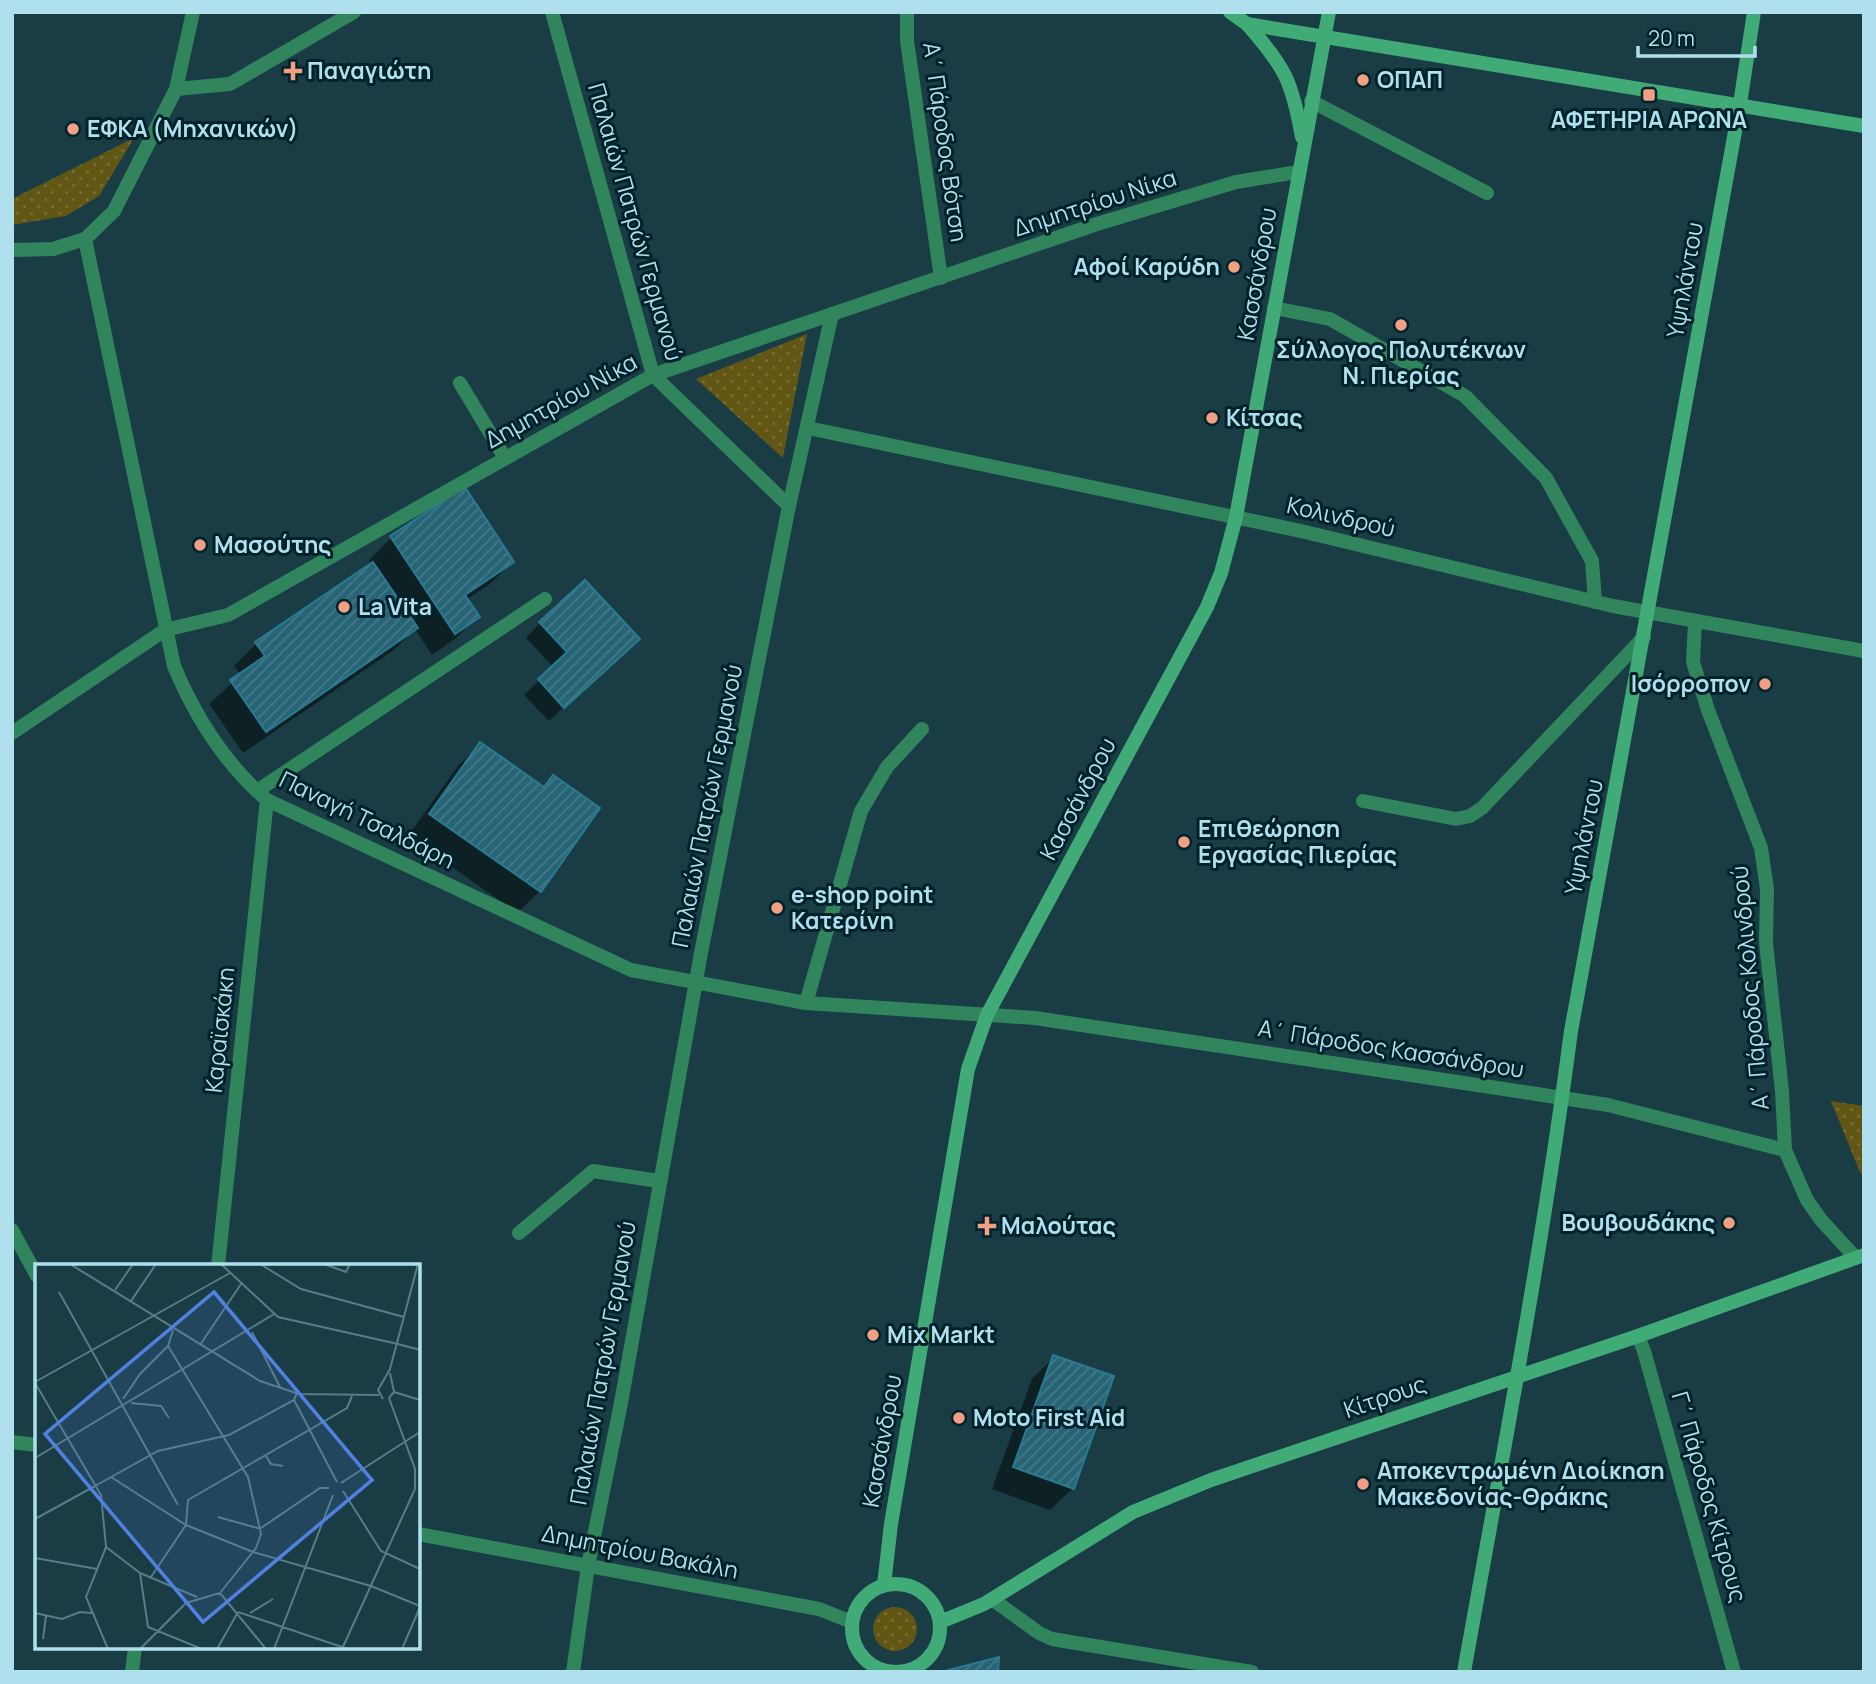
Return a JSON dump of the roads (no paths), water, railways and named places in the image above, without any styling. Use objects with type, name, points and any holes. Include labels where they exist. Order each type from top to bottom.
[{"type":"main road","points":[[1230,12],[1247,24],[1275,55],[1289,81],[1303,145]]},
{"type":"main road","name":"Κασσάνδρου","points":[[884,1585],[891,1524],[968,1069],[987,1015],[1208,607],[1221,573],[1236,517],[1329,12]]},
{"type":"main road","name":"Υψηλάντου","points":[[1464,1672],[1516,1377],[1571,1031],[1740,104],[1754,12]]},
{"type":"main road","points":[[1247,24],[1864,126]]},
{"type":"main road","name":"Κίτρους","points":[[940,1622],[992,1599],[1133,1512],[1211,1480],[1638,1336],[1859,1256]]},
{"type":"main road","points":[[884,1585],[913,1587],[926,1595],[935,1607],[940,1622],[939,1635],[928,1658],[904,1671],[875,1670],[857,1650],[852,1636],[856,1608],[864,1596],[884,1585]]},
{"type":"street","points":[[12,250],[54,249],[85,239],[114,211],[176,89],[193,12]]},
{"type":"street","points":[[176,89],[230,84],[354,12]]},
{"type":"street","name":"Παλαιών Πατρών Γερμανού","points":[[551,12],[653,375],[789,506],[695,983],[690,1023],[589,1566],[573,1672]]},
{"type":"street","name":"Α΄ Πάροδος Βότση","points":[[907,12],[907,41],[941,278]]},
{"type":"street","points":[[1311,101],[1487,194]]},
{"type":"street","name":"Δημητρίου Νίκα","points":[[12,733],[166,630],[228,615],[653,375],[1097,224],[1236,181],[1298,172]]},
{"type":"street","name":"Παναγή Τσαλδάρη","points":[[85,239],[174,666],[190,703],[232,766],[262,796],[631,970],[806,1003],[987,1015]]},
{"type":"street","points":[[1274,308],[1331,319],[1465,396],[1546,478],[1592,561],[1595,602]]},
{"type":"street","points":[[789,506],[832,314]]},
{"type":"street","points":[[460,383],[505,458]]},
{"type":"street","name":"Κολινδρού","points":[[808,428],[1314,534],[1647,613],[1864,651]]},
{"type":"street","points":[[262,796],[545,599]]},
{"type":"street","name":"Α΄ Πάροδος Κολινδρού","points":[[1695,622],[1693,662],[1708,710],[1762,848],[1767,890],[1766,943],[1782,1091],[1785,1150],[1807,1200],[1821,1220],[1859,1256]]},
{"type":"street","points":[[1363,801],[1456,819],[1470,816],[1482,808],[1644,637]]},
{"type":"street","points":[[806,1003],[861,811],[887,766],[922,729]]},
{"type":"street","name":"Καραϊσκάκη","points":[[218,1264],[262,796]]},
{"type":"street","name":"Α΄ Πάροδος Κασσάνδρου","points":[[987,1015],[1049,1020],[1608,1105],[1785,1150]]},
{"type":"street","points":[[519,1233],[593,1171],[659,1181]]},
{"type":"street","points":[[12,1230],[35,1272]]},
{"type":"street","name":"Γ΄ Πάροδος Κίτρους","points":[[1638,1336],[1734,1672]]},
{"type":"street","points":[[12,1442],[35,1446]]},
{"type":"street","name":"Δημητρίου Βακάλη","points":[[420,1534],[819,1609],[852,1622]]},
{"type":"street","points":[[992,1599],[1039,1633],[1052,1639],[1252,1672]]},
{"type":"street","points":[[132,1672],[135,1649]]},
{"type":"place","name":"Παναγιώτη","points":[[293,71]]},
{"type":"place","name":"ΟΠΑΠ","points":[[1363,80]]},
{"type":"place","name":"ΑΦΕΤΗΡΙΑ ΑΡΩΝΑ","points":[[1649,95]]},
{"type":"place","name":"ΕΦΚΑ (Μηχανικών)","points":[[73,129]]},
{"type":"place","name":"Αφοί Καρύδη","points":[[1234,267]]},
{"type":"place","name":"Σύλλογος Πολυτέκνων Ν. Πιερίας","points":[[1401,325]]},
{"type":"place","name":"Κίτσας","points":[[1212,418]]},
{"type":"place","name":"Μασούτης","points":[[200,545]]},
{"type":"place","name":"La Vita","points":[[344,607]]},
{"type":"place","name":"Ισόρροπον","points":[[1765,684]]},
{"type":"place","name":"Επιθεώρηση Εργασίας Πιερίας","points":[[1184,842]]},
{"type":"place","name":"e-shop point Κατερίνη","points":[[777,908]]},
{"type":"place","name":"Βουβουδάκης","points":[[1729,1223]]},
{"type":"place","name":"Μαλούτας","points":[[987,1226]]},
{"type":"place","name":"Mix Markt","points":[[873,1335]]},
{"type":"place","name":"Moto First Aid","points":[[959,1418]]},
{"type":"place","name":"Αποκεντρωμένη Διοίκηση Μακεδονίας-Θράκης","points":[[1363,1484]]}]
